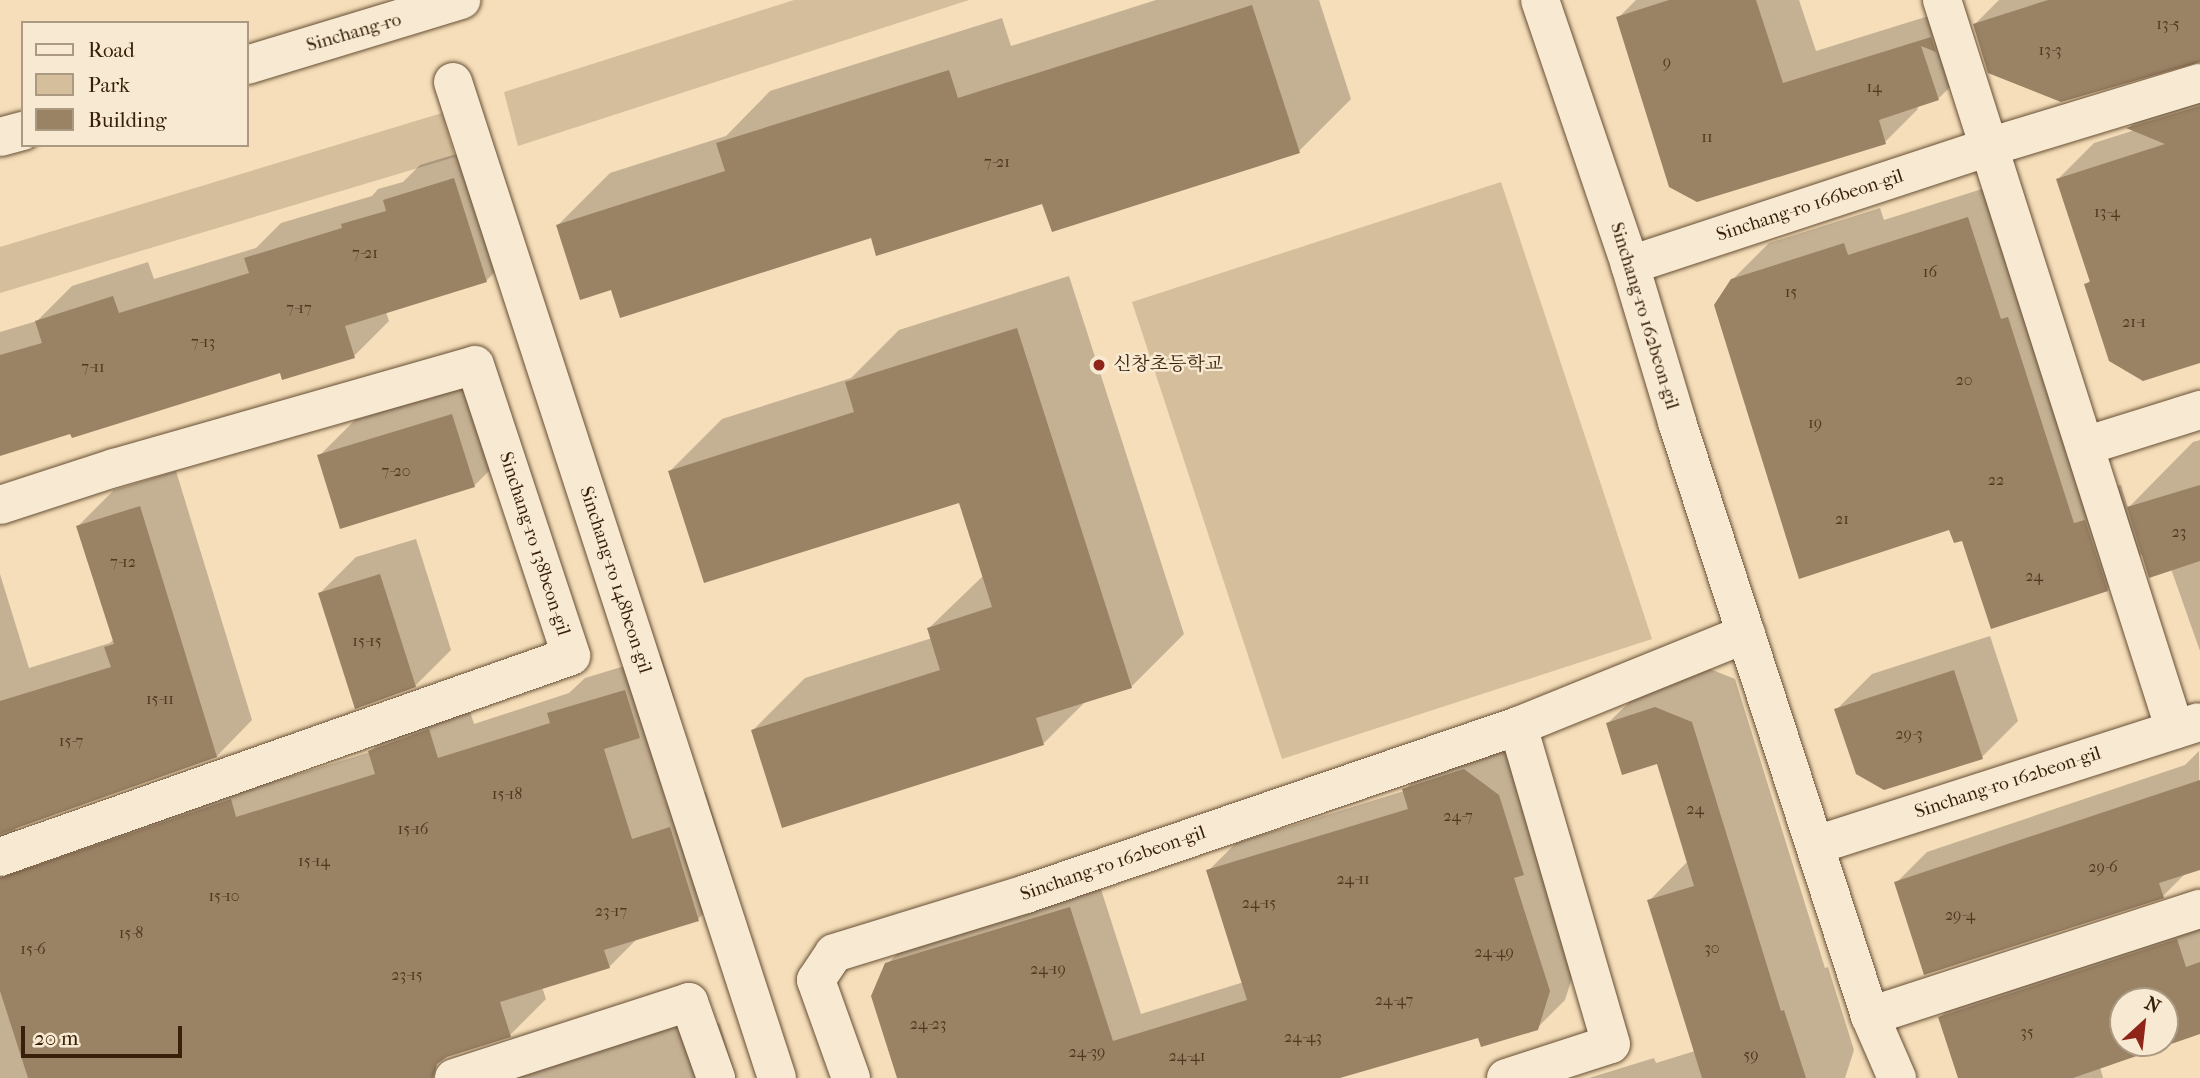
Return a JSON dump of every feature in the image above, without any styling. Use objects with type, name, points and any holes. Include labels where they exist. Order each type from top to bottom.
[{"type":"street","name":"Sinchang-ro","points":[[248,65],[461,0]]},
{"type":"street","name":"Sinchang-ro 162beon-gil","points":[[1540,0],[1630,265],[1676,422],[1870,1016],[1897,1078]]},
{"type":"street","points":[[1942,0],[2085,446],[2188,726]]},
{"type":"street","name":"Sinchang-ro 148beon-gil","points":[[453,82],[777,1078]]},
{"type":"street","name":"Sinchang-ro 166beon-gil","points":[[1630,265],[1989,147],[2200,83]]},
{"type":"street","points":[[0,137],[21,132]]},
{"type":"street","name":"Sinchang-ro 138beon-gil","points":[[0,505],[114,468],[475,366],[571,656],[0,858]]},
{"type":"street","points":[[2085,446],[2200,410]]},
{"type":"street","name":"Sinchang-ro 162beon-gil","points":[[851,1078],[816,980],[834,953],[1026,894],[1518,726],[1746,634]]},
{"type":"street","points":[[1506,1078],[1611,1044],[1518,726]]},
{"type":"street","name":"Sinchang-ro 162beon-gil","points":[[1816,845],[2188,726]]},
{"type":"street","points":[[1870,1016],[2200,909]]},
{"type":"street","points":[[454,1078],[689,1002],[716,1078]]},
{"type":"green space","points":[[794,0],[969,0],[518,146],[504,92]]},
{"type":"green space","points":[[442,113],[455,157],[0,293],[0,247]]},
{"type":"green space","points":[[1501,182],[1652,639],[1282,759],[1132,302]]},
{"type":"building","points":[[1669,0],[1756,0],[1783,83],[1931,37],[1936,52],[1921,46],[1939,100],[1879,120],[1886,144],[1697,202],[1669,187],[1616,17]]},
{"type":"building","points":[[2048,0],[2200,0],[2200,62],[2061,102],[1988,73],[1973,24]]},
{"type":"building","points":[[1252,5],[1300,153],[1052,232],[1042,204],[876,256],[871,238],[620,318],[611,290],[580,300],[556,225],[725,171],[716,143],[949,70],[958,98]]},
{"type":"building","points":[[2200,106],[2200,363],[2143,381],[2109,361],[2084,284],[2090,282],[2056,179],[2165,144],[2126,128]]},
{"type":"building","points":[[454,178],[487,282],[345,326],[355,358],[282,380],[280,373],[72,438],[70,434],[0,456],[0,355],[42,343],[35,321],[113,296],[119,313],[249,273],[244,258],[342,228],[341,224],[386,211],[383,200]]},
{"type":"building","points":[[1968,217],[2001,319],[2008,317],[2074,523],[2085,520],[2108,591],[1991,629],[1962,541],[1954,543],[1949,530],[1799,579],[1714,305],[1731,279],[1844,243],[1848,255]]},
{"type":"building","points":[[1017,328],[1132,688],[1036,718],[1044,745],[782,828],[751,730],[940,670],[927,628],[992,607],[959,503],[704,583],[668,471],[854,412],[845,382]]},
{"type":"building","points":[[452,414],[475,487],[340,529],[317,455]]},
{"type":"building","points":[[2200,485],[2200,561],[2149,578],[2127,507]]},
{"type":"building","points":[[140,506],[217,757],[0,834],[0,701],[111,667],[104,647],[114,644],[76,526]]},
{"type":"building","points":[[380,574],[416,687],[355,709],[318,593]]},
{"type":"building","points":[[1954,670],[1983,759],[1884,790],[1856,774],[1834,709]]},
{"type":"building","points":[[625,690],[640,738],[604,749],[632,839],[670,827],[699,921],[604,950],[610,968],[500,1002],[511,1037],[447,1057],[437,1064],[433,1078],[28,1078],[0,991],[0,878],[231,799],[236,817],[375,774],[368,751],[429,729],[438,758],[550,723],[547,713]]},
{"type":"building","points":[[1655,707],[1692,722],[1781,1011],[1784,1010],[1806,1078],[1702,1078],[1647,900],[1694,886],[1657,764],[1622,775],[1606,723]]},
{"type":"building","points":[[1464,769],[1499,795],[1524,875],[1514,878],[1550,991],[1538,1030],[1481,1047],[1478,1038],[1340,1078],[897,1078],[871,996],[885,963],[1070,907],[1113,1041],[1247,1000],[1206,870],[1408,809],[1402,789]]},
{"type":"building","points":[[2200,780],[2200,870],[2159,883],[2164,898],[1924,975],[1894,882]]},
{"type":"building","points":[[2177,939],[2186,967],[2200,962],[2200,1034],[2179,1041],[2179,987],[2109,987],[2109,1057],[2134,1057],[2073,1078],[1958,1078],[1938,1017]]},
{"type":"place","name":"신창초등학교","points":[[1099,365]]}]
